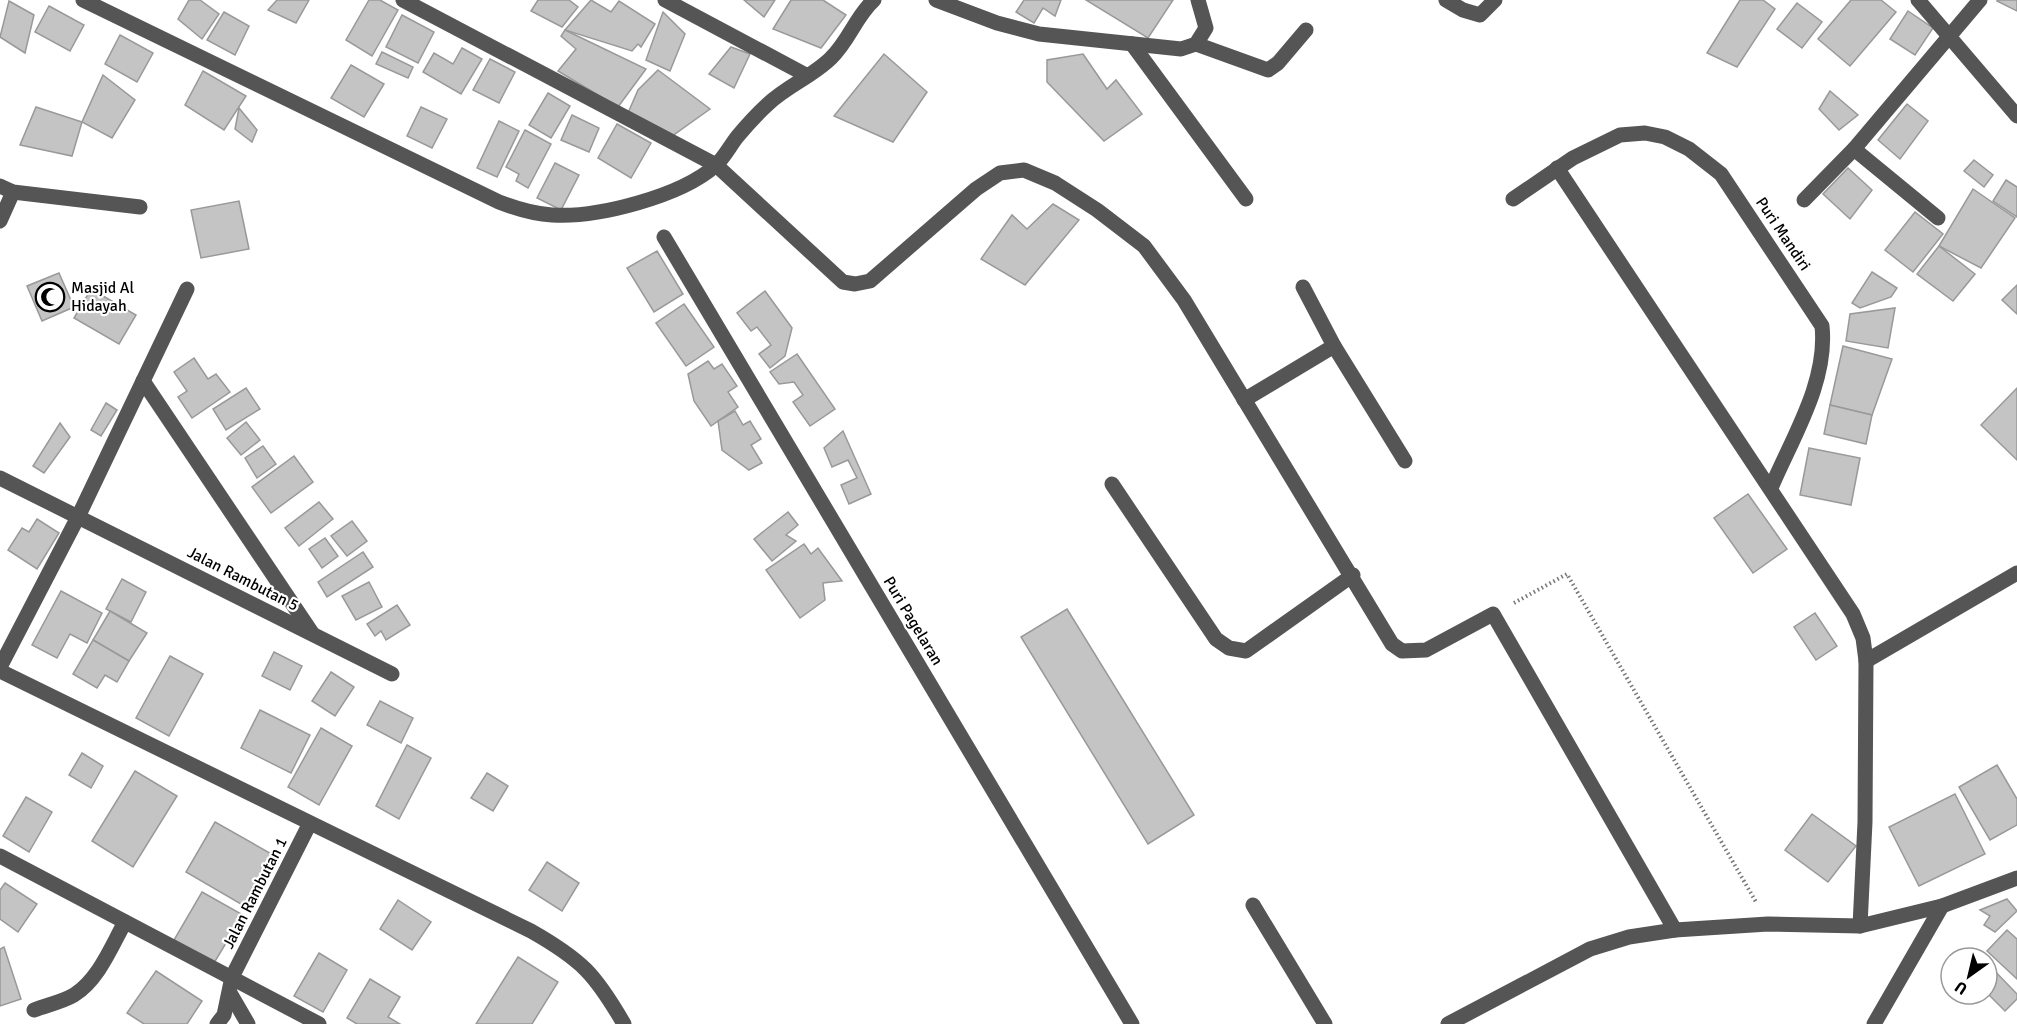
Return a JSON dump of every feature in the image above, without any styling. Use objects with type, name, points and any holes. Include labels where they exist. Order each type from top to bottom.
[{"type":"street","points":[[83,0],[478,192],[525,212],[552,216],[602,211],[664,195],[691,183],[716,165],[755,116],[806,75],[830,60],[860,16],[874,0]]},
{"type":"street","points":[[403,0],[716,165],[833,276],[855,285],[870,281],[976,189],[1000,173],[1024,170],[1055,183],[1097,210],[1144,246],[1184,300],[1353,575],[1392,644],[1402,651],[1413,653],[1426,650],[1493,614],[1675,930]]},
{"type":"street","points":[[665,0],[806,75]]},
{"type":"street","points":[[936,0],[998,23],[1039,34],[1181,49],[1196,44],[1268,70],[1278,63],[1306,30]]},
{"type":"street","points":[[1196,44],[1206,28],[1206,20],[1198,0]]},
{"type":"street","points":[[1446,0],[1463,10],[1480,15],[1495,0]]},
{"type":"street","points":[[1918,0],[2017,116]]},
{"type":"street","points":[[1804,200],[1854,149],[1980,0]]},
{"type":"street","points":[[1132,44],[1246,199]]},
{"type":"street","name":"Puri Mandiri","points":[[1513,199],[1557,168],[1620,135],[1645,133],[1665,137],[1689,149],[1721,174],[1822,326],[1824,342],[1815,384],[1771,488]]},
{"type":"street","points":[[1854,149],[1938,218]]},
{"type":"street","points":[[1557,168],[1771,488],[1853,614],[1863,638],[1866,661],[1865,822],[1860,926]]},
{"type":"street","points":[[0,221],[6,189],[140,207]]},
{"type":"street","name":"Puri Pagelaran","points":[[664,237],[1132,1024]]},
{"type":"street","points":[[1303,287],[1334,346],[1405,461]]},
{"type":"street","points":[[187,290],[78,517],[0,669],[309,825],[531,931],[565,951],[592,973],[624,1024]]},
{"type":"street","points":[[1244,400],[1334,346]]},
{"type":"street","points":[[142,381],[313,634]]},
{"type":"street","name":"Jalan Rambutan 5","points":[[0,478],[392,674]]},
{"type":"street","points":[[1112,484],[1216,639],[1229,648],[1246,651],[1353,575]]},
{"type":"street","points":[[1866,661],[2017,573]]},
{"type":"street","name":"Jalan Rambutan 1","points":[[218,1024],[224,1015],[232,977],[309,825]]},
{"type":"street","points":[[0,856],[319,1024]]},
{"type":"street","points":[[1448,1024],[1590,949],[1629,937],[1675,930],[1768,924],[1860,926],[1942,906],[2017,878]]},
{"type":"street","points":[[1253,905],[1325,1024]]},
{"type":"street","points":[[1874,1024],[1942,906]]},
{"type":"street","points":[[34,1010],[72,996],[85,986],[99,970],[125,922]]},
{"type":"street","points":[[230,993],[248,1024]]},
{"type":"path","points":[[1493,614],[1567,574],[1768,924]]},
{"type":"building","points":[[189,0],[200,0],[219,14],[202,39],[178,19]]},
{"type":"building","points":[[277,0],[309,0],[296,23],[268,10]]},
{"type":"building","points":[[369,0],[380,0],[398,10],[372,56],[346,40]]},
{"type":"building","points":[[538,0],[569,0],[578,7],[562,27],[531,11]]},
{"type":"building","points":[[591,0],[611,12],[619,1],[655,24],[641,47],[638,44],[632,51],[565,30]]},
{"type":"building","points":[[744,0],[775,0],[764,17]]},
{"type":"building","points":[[791,0],[823,0],[846,15],[821,48],[773,29]]},
{"type":"building","points":[[1024,0],[1061,0],[1055,16],[1043,8],[1034,23],[1016,12]]},
{"type":"building","points":[[1086,0],[1173,0],[1148,38]]},
{"type":"building","points":[[1740,0],[1763,0],[1775,9],[1737,67],[1707,53]]},
{"type":"building","points":[[1851,0],[1881,0],[1896,12],[1850,66],[1818,39]]},
{"type":"building","points":[[1997,0],[2017,0],[2017,11],[1997,1]]},
{"type":"building","points":[[9,1],[34,15],[25,53],[0,37]]},
{"type":"building","points":[[1797,3],[1822,22],[1802,48],[1777,29]]},
{"type":"building","points":[[49,6],[84,25],[70,51],[35,32]]},
{"type":"building","points":[[1908,11],[1933,28],[1915,55],[1890,39]]},
{"type":"building","points":[[224,12],[249,26],[235,55],[207,40]]},
{"type":"building","points":[[663,12],[685,34],[670,71],[646,60]]},
{"type":"building","points":[[402,15],[434,32],[418,63],[386,47]]},
{"type":"building","points":[[565,30],[646,69],[618,107],[558,71],[576,49],[561,36]]},
{"type":"building","points":[[120,35],[153,53],[137,82],[105,64]]},
{"type":"building","points":[[731,47],[750,54],[734,88],[709,74]]},
{"type":"building","points":[[462,48],[482,59],[461,94],[423,72],[434,53],[453,64]]},
{"type":"building","points":[[382,52],[413,67],[408,78],[376,64]]},
{"type":"building","points":[[884,54],[927,92],[893,142],[834,116]]},
{"type":"building","points":[[1083,54],[1107,89],[1116,80],[1142,114],[1104,141],[1047,82],[1047,60]]},
{"type":"building","points":[[490,59],[515,72],[499,103],[473,90]]},
{"type":"building","points":[[351,65],[384,84],[364,117],[331,98]]},
{"type":"building","points":[[658,70],[710,109],[672,136],[628,113],[638,90]]},
{"type":"building","points":[[203,71],[246,96],[224,130],[185,105]]},
{"type":"building","points":[[103,75],[135,100],[112,138],[82,122]]},
{"type":"building","points":[[1830,91],[1858,115],[1839,130],[1819,109]]},
{"type":"building","points":[[548,93],[570,106],[551,138],[529,125]]},
{"type":"building","points":[[1907,104],[1928,121],[1900,159],[1878,140]]},
{"type":"building","points":[[36,107],[82,122],[72,156],[20,145]]},
{"type":"building","points":[[421,107],[447,119],[432,148],[407,136]]},
{"type":"building","points":[[239,108],[257,130],[252,142],[235,129]]},
{"type":"building","points":[[572,115],[599,128],[589,152],[561,140]]},
{"type":"building","points":[[499,121],[519,131],[497,177],[477,168]]},
{"type":"building","points":[[617,124],[651,143],[631,178],[598,158]]},
{"type":"building","points":[[525,130],[551,144],[528,188],[516,181],[519,174],[506,167]]},
{"type":"building","points":[[1974,160],[1993,175],[1984,187],[1964,171]]},
{"type":"building","points":[[555,163],[579,175],[561,210],[537,198]]},
{"type":"building","points":[[1848,168],[1872,190],[1850,219],[1823,194]]},
{"type":"building","points":[[2006,180],[2017,187],[2017,217],[1993,201]]},
{"type":"building","points":[[1973,189],[2015,218],[1981,268],[1939,246]]},
{"type":"building","points":[[239,201],[249,249],[201,258],[191,210]]},
{"type":"building","points":[[1053,204],[1079,220],[1025,285],[981,259],[1012,215],[1027,229]]},
{"type":"building","points":[[1915,212],[1943,234],[1913,272],[1885,250]]},
{"type":"building","points":[[1939,246],[1975,274],[1953,301],[1917,274]]},
{"type":"building","points":[[657,251],[683,294],[654,312],[627,268]]},
{"type":"building","points":[[1872,272],[1897,288],[1891,297],[1860,308],[1852,303]]},
{"type":"building","name":"Masjid Al Hidayah","points":[[59,273],[74,307],[42,321],[27,286]]},
{"type":"building","points":[[2017,285],[2017,314],[2002,300]]},
{"type":"building","points":[[91,289],[136,315],[119,344],[74,318]]},
{"type":"building","points":[[765,291],[792,328],[785,356],[770,368],[759,354],[771,345],[757,327],[751,331],[737,313]]},
{"type":"building","points":[[684,304],[714,347],[686,366],[656,323]]},
{"type":"building","points":[[1895,308],[1888,348],[1846,341],[1850,314]]},
{"type":"building","points":[[1843,346],[1892,359],[1872,415],[1830,405]]},
{"type":"building","points":[[797,354],[835,409],[810,426],[793,402],[803,395],[794,382],[779,384],[770,372]]},
{"type":"building","points":[[194,358],[208,379],[216,374],[230,392],[192,418],[178,397],[187,391],[174,372]]},
{"type":"building","points":[[708,361],[714,369],[722,364],[737,386],[728,392],[738,407],[711,426],[694,401],[688,374]]},
{"type":"building","points":[[246,388],[260,409],[226,430],[213,409]]},
{"type":"building","points":[[2017,388],[2017,460],[1981,425]]},
{"type":"building","points":[[106,403],[117,410],[101,436],[91,430]]},
{"type":"building","points":[[1830,405],[1872,415],[1866,444],[1824,434]]},
{"type":"building","points":[[735,411],[743,425],[750,421],[761,439],[751,445],[762,463],[749,470],[722,450],[718,421]]},
{"type":"building","points":[[246,422],[260,440],[241,455],[227,438]]},
{"type":"building","points":[[60,423],[70,437],[44,473],[33,466]]},
{"type":"building","points":[[843,431],[871,494],[849,504],[841,485],[857,478],[848,460],[832,467],[824,448]]},
{"type":"building","points":[[263,446],[276,464],[257,478],[245,458]]},
{"type":"building","points":[[1809,448],[1860,458],[1851,505],[1800,495]]},
{"type":"building","points":[[294,456],[313,482],[271,513],[252,487]]},
{"type":"building","points":[[1748,494],[1787,549],[1753,573],[1714,518]]},
{"type":"building","points":[[319,502],[333,519],[299,546],[285,528]]},
{"type":"building","points":[[788,512],[798,525],[786,535],[796,541],[772,561],[754,539]]},
{"type":"building","points":[[37,519],[59,533],[37,569],[8,550],[22,528],[29,532]]},
{"type":"building","points":[[352,521],[367,541],[347,556],[331,536]]},
{"type":"building","points":[[325,538],[338,556],[322,568],[309,549]]},
{"type":"building","points":[[804,544],[811,554],[818,548],[842,581],[823,583],[825,600],[800,618],[766,570]]},
{"type":"building","points":[[363,552],[373,567],[327,597],[318,582]]},
{"type":"building","points":[[122,579],[146,592],[131,622],[106,609]]},
{"type":"building","points":[[369,582],[382,607],[356,620],[342,596]]},
{"type":"building","points":[[61,591],[102,613],[87,643],[70,634],[57,658],[32,645]]},
{"type":"building","points":[[397,605],[410,625],[386,640],[381,631],[375,636],[367,624]]},
{"type":"building","points":[[1067,609],[1194,815],[1148,844],[1021,637]]},
{"type":"building","points":[[110,611],[147,633],[129,661],[93,640]]},
{"type":"building","points":[[1815,613],[1837,646],[1816,660],[1794,627]]},
{"type":"building","points":[[93,640],[129,661],[117,682],[105,675],[97,688],[73,674]]},
{"type":"building","points":[[274,652],[302,666],[290,690],[262,676]]},
{"type":"building","points":[[170,656],[203,674],[169,736],[136,718]]},
{"type":"building","points":[[331,672],[354,687],[335,716],[312,701]]},
{"type":"building","points":[[380,701],[413,718],[401,743],[367,725]]},
{"type":"building","points":[[260,710],[310,735],[291,773],[241,748]]},
{"type":"building","points":[[321,728],[352,746],[319,805],[288,787]]},
{"type":"building","points":[[407,745],[431,758],[399,819],[376,806]]},
{"type":"building","points":[[82,753],[103,766],[91,788],[69,775]]},
{"type":"building","points":[[1997,765],[2017,799],[2017,825],[1990,840],[1959,787]]},
{"type":"building","points":[[135,771],[177,796],[133,867],[92,841]]},
{"type":"building","points":[[487,773],[508,786],[493,811],[471,798]]},
{"type":"building","points":[[1955,794],[1985,854],[1919,886],[1889,827]]},
{"type":"building","points":[[26,797],[52,812],[29,852],[3,836]]},
{"type":"building","points":[[1812,814],[1856,846],[1828,882],[1785,850]]},
{"type":"building","points":[[215,822],[275,856],[246,907],[186,872]]},
{"type":"building","points":[[547,862],[579,883],[562,911],[529,890]]},
{"type":"building","points":[[5,883],[37,904],[18,932],[0,919],[0,890]]},
{"type":"building","points":[[202,892],[243,915],[214,963],[174,940]]},
{"type":"building","points":[[2007,899],[2017,911],[1995,932],[1984,925],[1990,916],[1980,910]]},
{"type":"building","points":[[398,900],[431,922],[412,950],[380,929]]},
{"type":"building","points":[[2007,930],[2017,939],[2017,979],[1999,962],[1999,946],[1992,946]]},
{"type":"building","points":[[4,947],[21,999],[0,1006],[0,949]]},
{"type":"building","points":[[319,953],[347,970],[323,1012],[294,996]]},
{"type":"building","points":[[518,957],[558,982],[532,1024],[476,1024]]},
{"type":"building","points":[[156,971],[202,1001],[187,1024],[144,1024],[127,1013]]},
{"type":"building","points":[[1999,975],[2017,994],[2017,999],[2005,1011],[1999,1005]]},
{"type":"building","points":[[370,979],[400,997],[388,1017],[400,1024],[357,1024],[347,1018]]},
{"type":"place","name":"Masjid Al Hidayah","points":[[50,297]]}]
